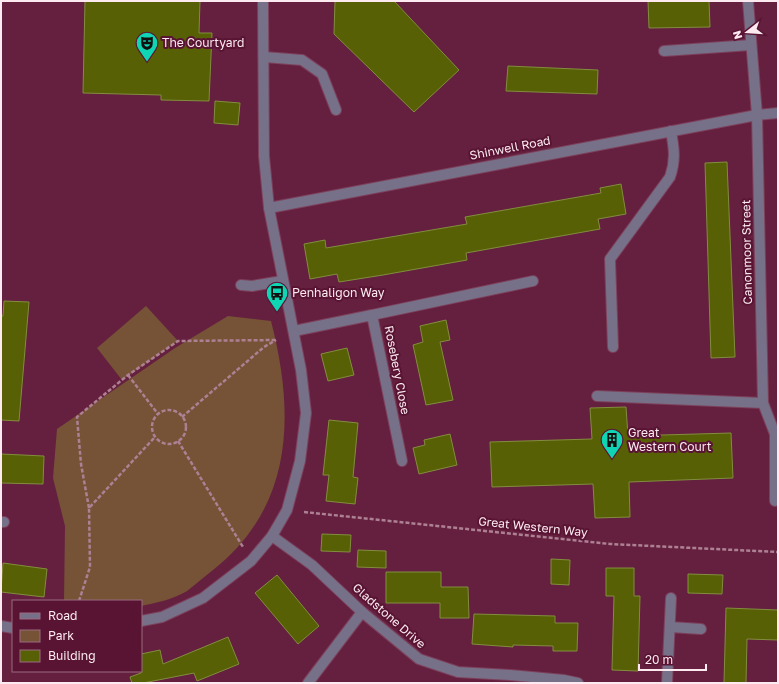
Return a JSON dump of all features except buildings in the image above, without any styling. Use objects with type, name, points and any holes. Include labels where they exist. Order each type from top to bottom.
[{"type":"street","points":[[142,621],[162,617],[203,598],[251,561],[272,536],[287,510],[300,461],[306,413],[301,370],[294,331],[282,281],[269,208],[264,156],[264,1]]},
{"type":"street","name":"Canonmoor Street","points":[[748,1],[757,115],[763,403],[776,434],[775,501]]},
{"type":"street","points":[[664,50],[751,45]]},
{"type":"street","points":[[264,57],[302,60],[322,74],[336,110]]},
{"type":"street","name":"Shinwell Road","points":[[269,208],[671,131],[757,115],[778,113]]},
{"type":"street","points":[[613,346],[610,259],[670,177],[675,163],[675,152],[671,131]]},
{"type":"street","points":[[241,285],[252,286],[282,281]]},
{"type":"street","points":[[372,315],[533,281]]},
{"type":"street","name":"Rosebery Close","points":[[294,331],[372,315],[402,461]]},
{"type":"street","points":[[597,396],[763,403]]},
{"type":"street","name":"Gladstone Drive","points":[[272,536],[312,565],[362,612],[419,660],[458,672],[578,683]]},
{"type":"street","points":[[667,683],[671,598]]},
{"type":"street","points":[[308,683],[362,612]]},
{"type":"street","points":[[1,626],[12,628]]},
{"type":"street","points":[[670,627],[701,629]]},
{"type":"path","points":[[182,417],[264,347],[294,331]]},
{"type":"path","points":[[80,600],[90,567],[89,508],[81,464],[77,417],[128,375],[178,341],[277,340]]},
{"type":"path","points":[[128,375],[158,414]]},
{"type":"path","points":[[174,410],[182,417],[186,427],[185,433],[178,441],[173,443],[163,443],[155,437],[152,423],[158,414],[162,411],[174,410]]},
{"type":"path","points":[[89,508],[155,437]]},
{"type":"path","points":[[178,441],[251,561]]},
{"type":"path","name":"Great Western Way","points":[[287,510],[610,544],[778,552]]},
{"type":"green space","points":[[146,306],[178,341],[122,380],[97,348]]},
{"type":"green space","points":[[228,316],[271,321],[279,356],[285,424],[281,456],[273,488],[260,517],[240,545],[187,591],[159,602],[142,606],[142,600],[64,600],[65,526],[53,478],[57,429],[175,348]]},
{"type":"place","name":"The Courtyard","points":[[147,62]]},
{"type":"place","name":"Penhaligon Way","points":[[277,312]]},
{"type":"place","name":"Great Western Court","points":[[612,460]]}]
